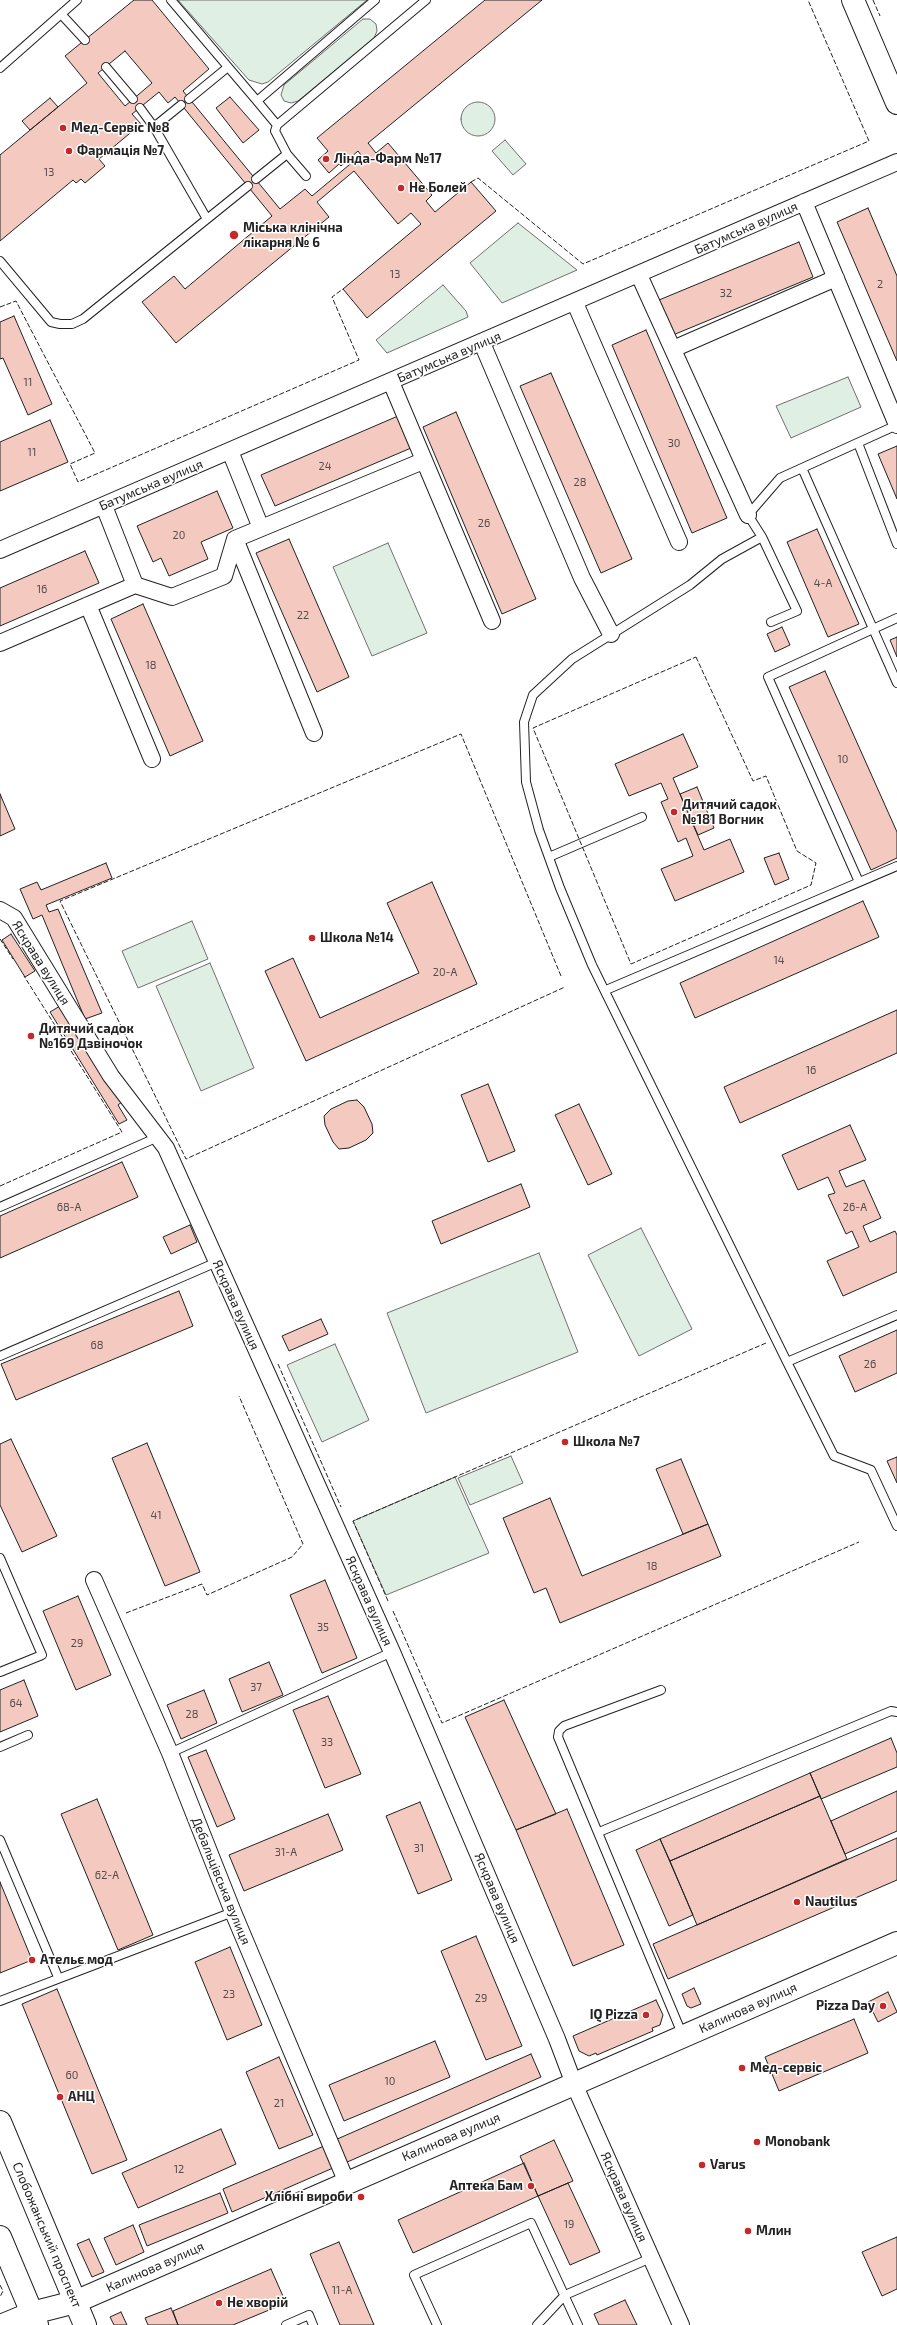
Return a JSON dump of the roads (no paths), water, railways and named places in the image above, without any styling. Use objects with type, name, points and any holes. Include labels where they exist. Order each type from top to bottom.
[{"type":"street","points":[[853,0],[897,103]]},
{"type":"street","name":"Батумська вулиця","points":[[0,550],[640,275],[897,162]]},
{"type":"street","points":[[804,202],[897,425]]},
{"type":"street","points":[[640,275],[748,515]]},
{"type":"street","points":[[673,349],[836,278]]},
{"type":"street","points":[[575,303],[679,542]]},
{"type":"street","points":[[482,343],[580,573],[611,634]]},
{"type":"street","points":[[392,382],[423,461],[492,621]]},
{"type":"street","points":[[230,451],[261,528]]},
{"type":"street","points":[[235,539],[423,461]]},
{"type":"street","points":[[104,506],[135,585]]},
{"type":"street","points":[[0,643],[135,585],[172,597],[224,576],[235,539]]},
{"type":"street","points":[[235,539],[314,733]]},
{"type":"street","points":[[88,605],[152,759]]},
{"type":"street","name":"Яскрава вулиця","points":[[0,910],[14,918],[112,1076],[159,1136],[166,1148],[392,1652],[557,2039],[574,2084],[682,2325]]},
{"type":"street","name":"Дебальцівська вулиця","points":[[94,1580],[170,1753],[233,1912],[347,2183]]},
{"type":"street","name":"Калинова вулиця","points":[[4,2325],[35,2319],[75,2302],[897,1943]]},
{"type":"street","name":"Слобожанський проспект","points":[[0,2122],[85,2325]]},
{"type":"street","points":[[0,2237],[35,2319]]},
{"type":"lane","points":[[0,68],[77,0]]},
{"type":"lane","points":[[171,0],[277,125]]},
{"type":"lane","points":[[256,101],[375,0]]},
{"type":"lane","points":[[306,176],[287,154],[275,131],[277,125],[426,0]]},
{"type":"lane","points":[[61,14],[85,40]]},
{"type":"lane","points":[[106,67],[133,99]]},
{"type":"lane","points":[[189,99],[228,67]]},
{"type":"lane","points":[[154,127],[181,105]]},
{"type":"lane","points":[[140,108],[154,127],[207,219]]},
{"type":"lane","points":[[256,179],[287,154]]},
{"type":"lane","points":[[0,262],[47,319],[60,324],[72,324],[83,318],[248,186]]},
{"type":"lane","points":[[771,622],[797,611],[762,537],[748,515],[780,478],[897,425]]},
{"type":"lane","points":[[858,443],[897,544]]},
{"type":"lane","points":[[802,468],[897,683]]},
{"type":"lane","points":[[762,537],[722,559],[690,585],[572,660],[533,695],[524,722],[526,782],[549,857],[592,965],[606,990],[787,1362],[834,1456],[871,1470],[893,1509],[897,1526]]},
{"type":"lane","points":[[859,882],[768,677],[897,618]]},
{"type":"lane","points":[[549,857],[642,817]]},
{"type":"lane","points":[[606,990],[897,866]]},
{"type":"lane","points":[[0,1206],[159,1136]]},
{"type":"lane","points":[[0,1356],[217,1262]]},
{"type":"lane","points":[[787,1362],[897,1315]]},
{"type":"lane","points":[[0,1558],[42,1655],[0,1672]]},
{"type":"lane","points":[[170,1753],[392,1652]]},
{"type":"lane","points":[[661,1690],[564,1726],[559,1731],[558,1737],[599,1832],[683,2037]]},
{"type":"lane","points":[[599,1832],[891,1710],[897,1712]]},
{"type":"lane","points":[[0,1747],[28,1735]]},
{"type":"lane","points":[[0,1840],[58,1977]]},
{"type":"lane","points":[[0,2001],[58,1977],[233,1912]]},
{"type":"lane","points":[[437,2325],[414,2275],[531,2223],[578,2325]]},
{"type":"lane","points":[[537,2325],[565,2295],[651,2258]]},
{"type":"lane","points":[[286,2325],[309,2315],[313,2325]]},
{"type":"place","name":"Мед-Сервіс №8","points":[[63,128]]},
{"type":"place","name":"Фармація №7","points":[[69,151]]},
{"type":"place","name":"Лінда-Фарм №17","points":[[326,159]]},
{"type":"place","name":"Не Болей","points":[[401,188]]},
{"type":"place","name":"Міська клінічна лікарня № 6","points":[[234,235]]},
{"type":"place","name":"Дитячий садок №181 Вогник","points":[[674,812]]},
{"type":"place","name":"Школа №14","points":[[312,938]]},
{"type":"place","name":"Дитячий садок №169 Дзвіночок","points":[[31,1036]]},
{"type":"place","name":"Школа №7","points":[[565,1442]]},
{"type":"place","name":"Nautilus","points":[[797,1902]]},
{"type":"place","name":"Ательє мод","points":[[32,1960]]},
{"type":"place","name":"Pizza Day","points":[[883,2006]]},
{"type":"place","name":"IQ Pizza","points":[[646,2015]]},
{"type":"place","name":"Мед-сервіс","points":[[742,2068]]},
{"type":"place","name":"АНЦ","points":[[60,2097]]},
{"type":"place","name":"Monobank","points":[[757,2142]]},
{"type":"place","name":"Varus","points":[[702,2165]]},
{"type":"place","name":"Аптека Бам","points":[[531,2186]]},
{"type":"place","name":"Хлібні вироби","points":[[361,2197]]},
{"type":"place","name":"Млин","points":[[748,2231]]},
{"type":"place","name":"Не хворій","points":[[219,2303]]}]
